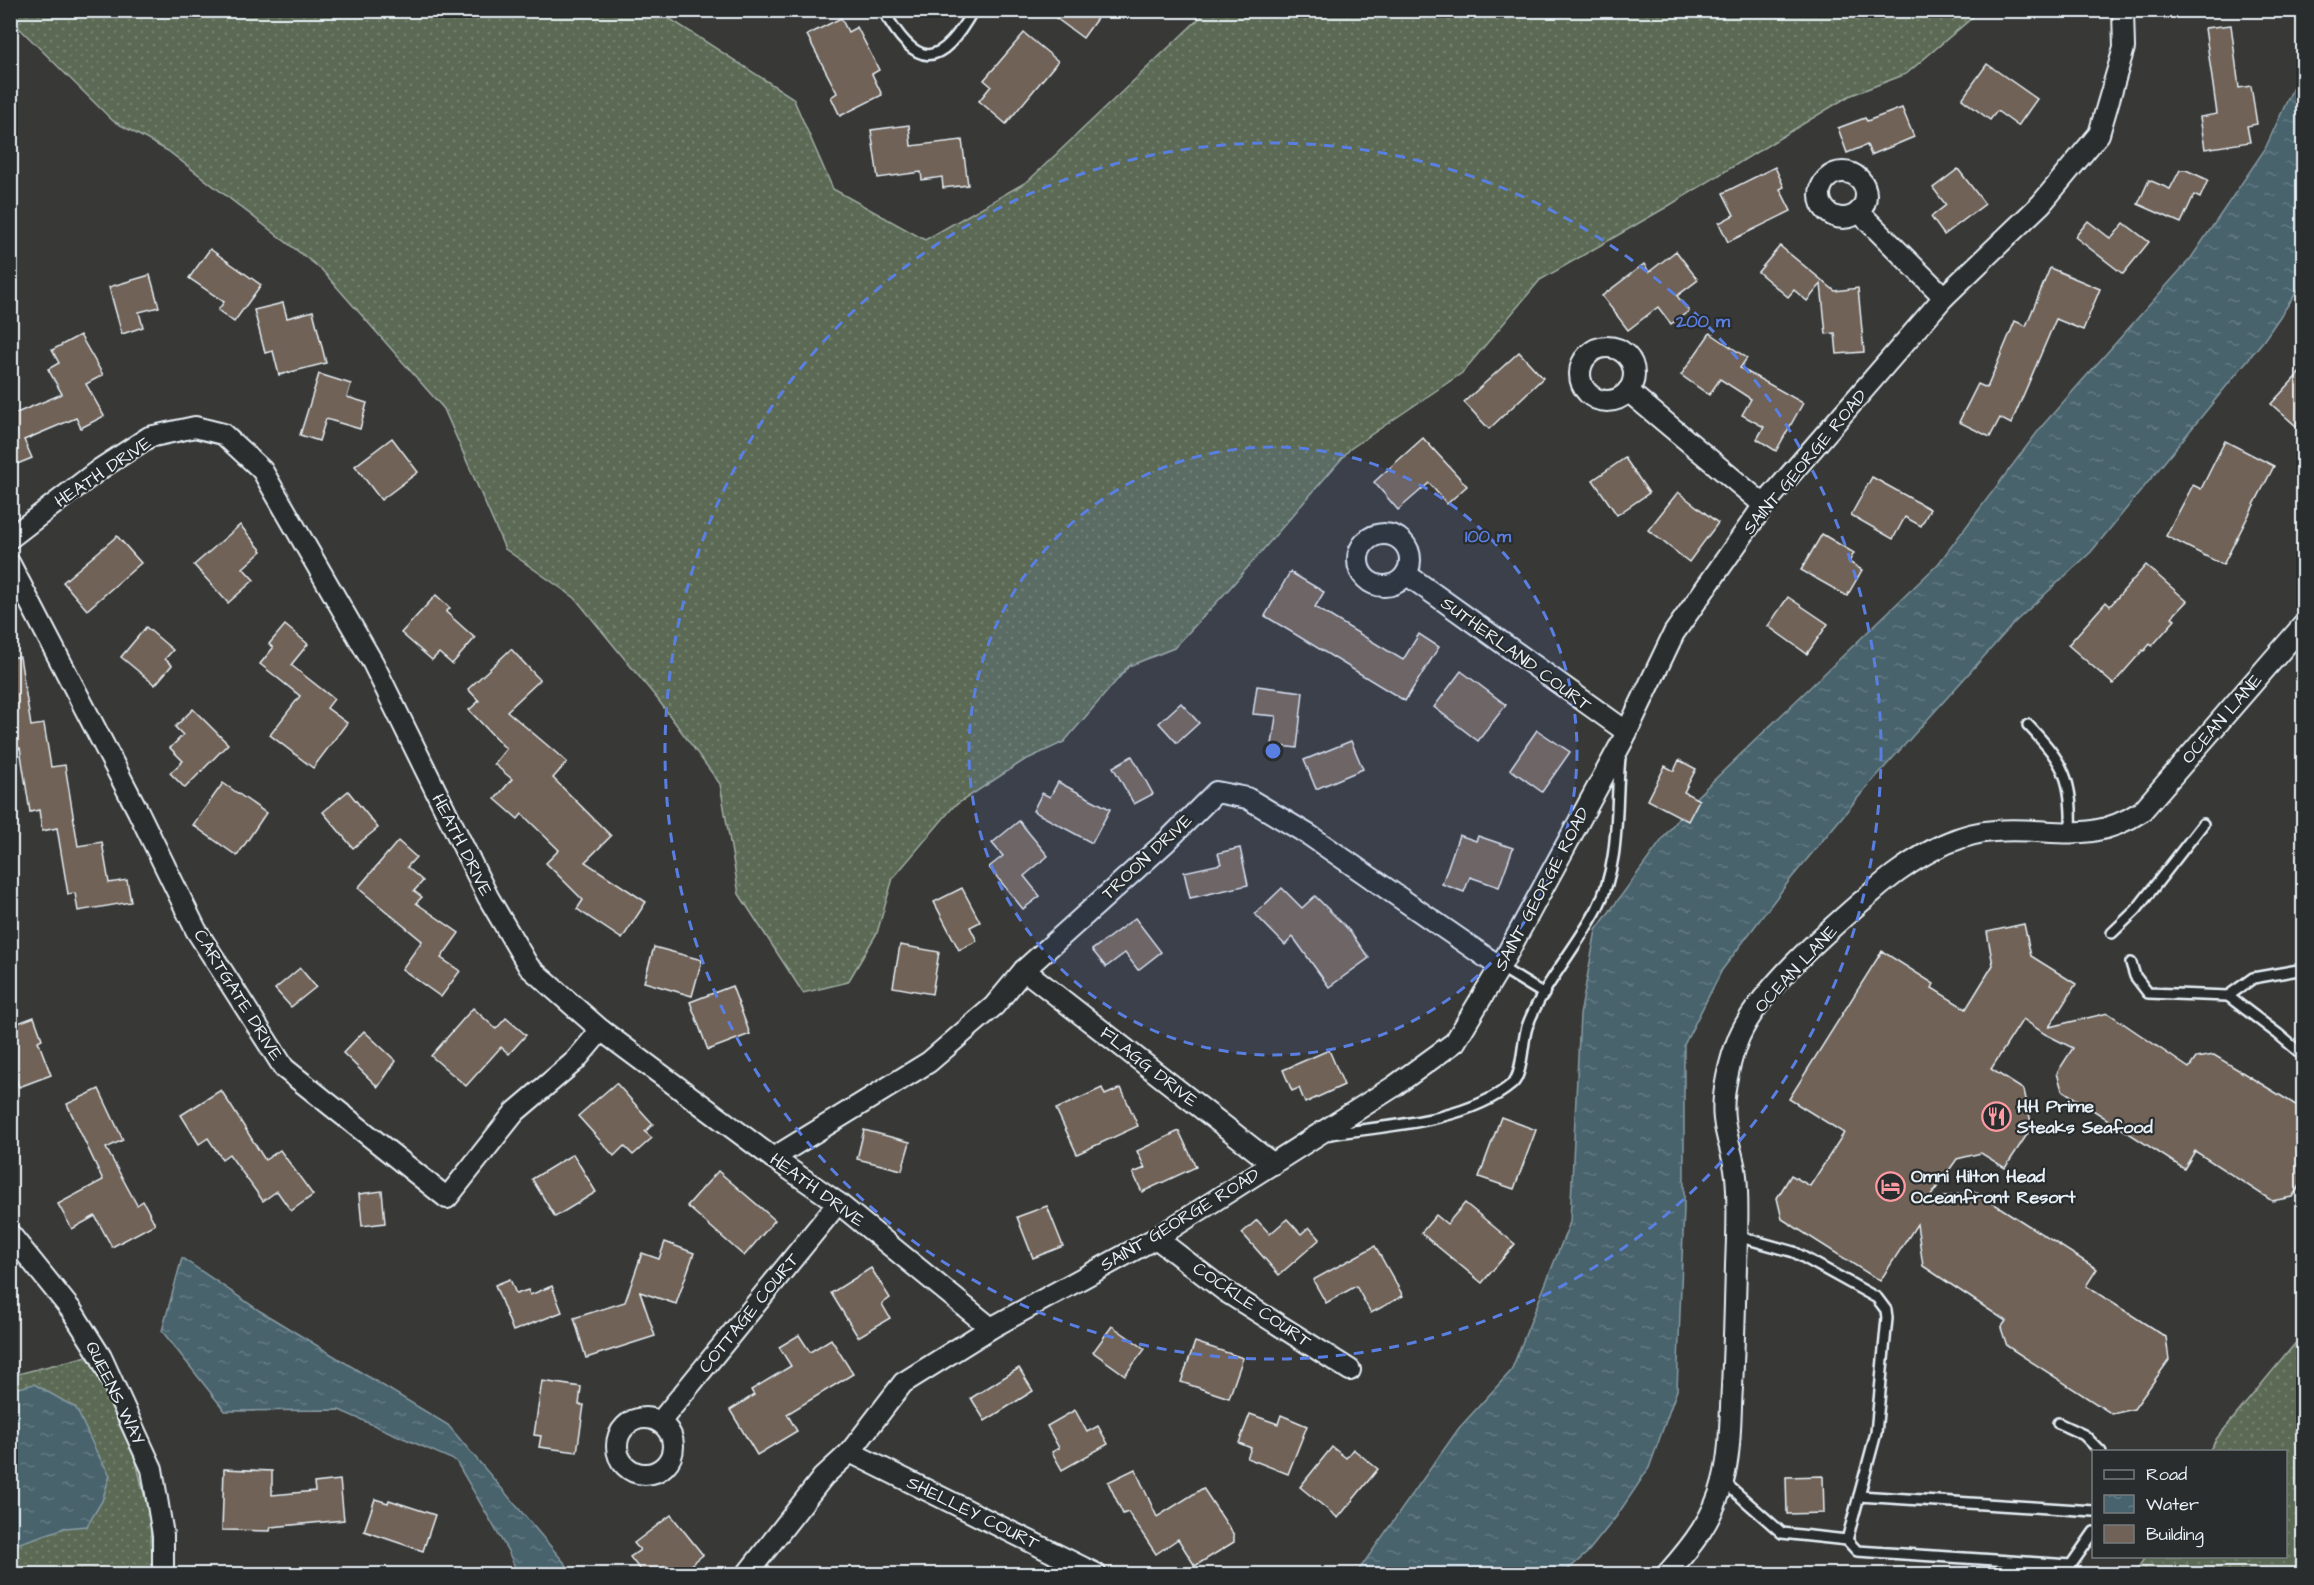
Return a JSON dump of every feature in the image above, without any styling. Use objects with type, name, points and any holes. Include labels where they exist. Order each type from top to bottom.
[{"type":"street","name":"SAINT GEORGE ROAD","points":[[747,1575],[824,1477],[850,1452],[903,1383],[991,1328],[1156,1238],[1393,1087],[1455,1042],[1500,968],[1624,737],[1674,633],[1764,505],[1944,297],[2041,204],[2100,134],[2124,48],[2123,10]]},
{"type":"street","points":[[1859,212],[1944,297]]},
{"type":"street","points":[[1628,391],[1764,505]]},
{"type":"street","name":"HEATH DRIVE","points":[[10,538],[100,469],[149,437],[195,427],[223,434],[262,470],[373,663],[488,897],[529,967],[602,1030],[773,1158],[838,1203],[991,1328]]},
{"type":"street","name":"CARTGATE DRIVE","points":[[10,564],[138,811],[196,930],[284,1068],[447,1198],[515,1112],[575,1061],[602,1030]]},
{"type":"street","name":"SUTHERLAND COURT","points":[[1406,574],[1624,737]]},
{"type":"street","name":"OCEAN LANE","points":[[1667,1575],[1704,1530],[1723,1481],[1728,1446],[1734,1341],[1737,1236],[1736,1175],[1724,1118],[1728,1073],[1740,1036],[1759,1005],[1790,969],[1834,925],[1898,872],[1938,847],[1969,834],[1995,831],[2071,835],[2094,832],[2126,822],[2142,811],[2304,624]]},
{"type":"street","name":"TROON DRIVE","points":[[773,1158],[929,1062],[994,1006],[1024,970],[1166,842],[1216,792],[1247,798],[1309,836],[1500,968]]},
{"type":"street","name":"FLAGG DRIVE","points":[[1024,970],[1273,1164]]},
{"type":"street","name":"COTTAGE COURT","points":[[660,1422],[838,1203]]},
{"type":"street","name":"QUEENS WAY","points":[[10,1234],[72,1311],[101,1357],[152,1469],[163,1535],[163,1575]]},
{"type":"street","name":"COCKLE COURT","points":[[1156,1238],[1225,1291],[1350,1370]]},
{"type":"street","name":"SHELLEY COURT","points":[[850,1452],[1096,1575]]},
{"type":"lane","points":[[884,10],[907,46],[922,54],[935,55],[958,37],[973,10]]},
{"type":"lane","points":[[2028,725],[2053,751],[2066,777],[2071,796],[2071,835]]},
{"type":"lane","points":[[1318,1135],[1432,1120],[1468,1108],[1515,1083],[1527,1027],[1544,994],[1597,908],[1609,879],[1614,853],[1624,737]]},
{"type":"lane","points":[[2112,933],[2136,910],[2203,824]]},
{"type":"lane","points":[[2131,963],[2135,976],[2148,993],[2228,996],[2304,1056]]},
{"type":"lane","name":"TROON DRIVE","points":[[1500,968],[1544,994]]},
{"type":"lane","points":[[2228,996],[2253,978],[2304,969]]},
{"type":"lane","points":[[1737,1236],[1794,1252],[1877,1298],[1886,1310],[1876,1433],[1847,1540]]},
{"type":"lane","points":[[2058,1423],[2084,1435],[2099,1450]]},
{"type":"lane","points":[[1723,1481],[1782,1533],[1847,1540],[1857,1551],[2070,1565],[2092,1535]]},
{"type":"lane","points":[[1859,1496],[2092,1511]]},
{"type":"green space","points":[[10,11],[658,11],[793,98],[833,189],[925,240],[1028,181],[1207,11],[1980,11],[1906,74],[1849,96],[1665,208],[1540,280],[1462,373],[1350,449],[1229,589],[1174,648],[1129,666],[1064,742],[1023,761],[954,806],[893,878],[877,933],[848,982],[803,993],[739,894],[720,784],[659,701],[575,598],[505,549],[444,409],[321,269],[168,151],[113,121],[11,20]]},
{"type":"green space","points":[[2303,1334],[2303,1574],[2134,1574],[2144,1558],[2287,1558],[2287,1450],[2210,1450]]},
{"type":"green space","points":[[88,1356],[136,1461],[150,1519],[153,1574],[11,1574],[10,1376]]},
{"type":"water","points":[[2299,11],[2303,11],[2303,283],[2264,340],[2091,552],[2015,622],[1866,788],[1789,881],[1722,970],[1684,1045],[1684,1208],[1677,1390],[1649,1468],[1616,1517],[1587,1553],[1563,1574],[1356,1574],[1459,1428],[1511,1371],[1570,1222],[1580,1015],[1596,930],[1686,807],[1938,564],[2042,426],[2191,258],[2265,149],[2302,68]]},
{"type":"water","points":[[182,1258],[260,1311],[448,1425],[574,1574],[518,1574],[508,1551],[456,1461],[339,1410],[225,1411],[162,1331]]},
{"type":"water","points":[[34,1384],[76,1408],[110,1475],[102,1501],[87,1526],[65,1528],[11,1546],[11,1390]]},
{"type":"building","points":[[1045,10],[1103,10],[1083,38]]},
{"type":"building","points":[[841,18],[848,32],[857,27],[879,70],[872,74],[882,95],[840,116],[831,97],[837,93],[807,35]]},
{"type":"building","points":[[2231,25],[2239,88],[2251,86],[2257,124],[2247,126],[2250,142],[2205,149],[2200,117],[2217,114],[2205,28]]},
{"type":"building","points":[[1024,33],[1058,61],[1006,124],[979,101],[991,86],[984,80]]},
{"type":"building","points":[[1987,64],[2037,99],[2018,126],[1997,111],[1990,120],[1962,99]]},
{"type":"building","points":[[1902,108],[1914,137],[1871,155],[1867,145],[1847,153],[1838,128],[1865,118],[1867,121]]},
{"type":"building","points":[[909,125],[911,146],[962,140],[968,185],[943,188],[942,177],[922,180],[921,172],[878,178],[871,130]]},
{"type":"building","points":[[1775,167],[1784,187],[1780,189],[1791,211],[1728,242],[1719,223],[1734,215],[1723,193]]},
{"type":"building","points":[[1958,169],[1985,204],[1944,235],[1931,217],[1946,205],[1933,188]]},
{"type":"building","points":[[2180,170],[2186,170],[2208,180],[2200,198],[2194,195],[2181,223],[2138,204],[2149,180],[2170,189]]},
{"type":"building","points":[[2088,221],[2111,239],[2124,223],[2149,242],[2123,274],[2075,237]]},
{"type":"building","points":[[1780,246],[1835,291],[1858,288],[1864,352],[1837,354],[1835,333],[1826,334],[1821,284],[1807,301],[1794,290],[1788,297],[1758,272]]},
{"type":"building","points":[[210,249],[261,285],[234,322],[218,310],[224,302],[189,278]]},
{"type":"building","points":[[1676,251],[1698,280],[1677,296],[1689,311],[1671,324],[1658,307],[1628,330],[1602,296],[1644,264],[1649,272]]},
{"type":"building","points":[[2050,268],[2100,289],[2083,330],[2056,319],[2011,424],[2000,418],[1990,437],[1959,422],[1978,384],[1987,388],[2015,321],[2026,326]]},
{"type":"building","points":[[150,275],[159,307],[139,312],[143,327],[122,334],[109,287]]},
{"type":"building","points":[[283,303],[287,318],[313,311],[326,363],[279,375],[273,351],[265,353],[254,310]]},
{"type":"building","points":[[1710,333],[1747,358],[1740,368],[1803,403],[1776,451],[1757,439],[1764,427],[1742,415],[1751,399],[1720,379],[1709,395],[1681,375]]},
{"type":"building","points":[[80,335],[103,375],[86,384],[104,416],[81,428],[76,418],[24,440],[32,458],[10,467],[10,407],[14,414],[62,394],[48,369],[59,363],[52,350]]},
{"type":"building","points":[[1519,352],[1543,378],[1489,429],[1464,402]]},
{"type":"building","points":[[2304,368],[2304,433],[2271,404]]},
{"type":"building","points":[[319,374],[351,384],[347,397],[367,403],[360,429],[326,419],[319,441],[300,435]]},
{"type":"building","points":[[392,438],[418,472],[381,500],[355,466]]},
{"type":"building","points":[[1423,438],[1467,486],[1447,504],[1429,483],[1398,510],[1374,482]]},
{"type":"building","points":[[2225,441],[2274,466],[2223,565],[2166,536],[2193,485],[2201,489]]},
{"type":"building","points":[[1625,458],[1649,493],[1617,515],[1593,480]]},
{"type":"building","points":[[1872,477],[1930,509],[1921,526],[1905,517],[1893,539],[1851,515]]},
{"type":"building","points":[[1678,492],[1718,523],[1689,562],[1648,530]]},
{"type":"building","points":[[240,525],[262,551],[243,568],[254,580],[228,603],[194,565]]},
{"type":"building","points":[[1822,534],[1854,553],[1849,562],[1862,570],[1847,596],[1801,570]]},
{"type":"building","points":[[117,536],[141,563],[87,610],[63,582]]},
{"type":"building","points":[[2146,565],[2187,601],[2172,617],[2175,620],[2152,646],[2150,644],[2143,650],[2113,684],[2068,645],[2106,602],[2110,606]]},
{"type":"building","points":[[1290,572],[1324,592],[1315,607],[1403,660],[1419,634],[1439,647],[1405,701],[1265,616]]},
{"type":"building","points":[[436,595],[450,608],[446,612],[475,638],[452,664],[439,653],[432,660],[401,633]]},
{"type":"building","points":[[1788,597],[1828,624],[1807,654],[1768,626]]},
{"type":"building","points":[[285,625],[308,644],[291,665],[334,699],[327,708],[347,723],[313,768],[270,735],[300,696],[260,664],[273,648],[269,644]]},
{"type":"building","points":[[146,627],[173,650],[165,659],[172,665],[155,685],[121,657]]},
{"type":"building","points":[[511,649],[540,680],[507,711],[567,762],[553,778],[611,836],[585,862],[646,902],[622,939],[577,909],[583,900],[546,863],[559,850],[522,814],[518,819],[495,799],[512,779],[494,764],[506,749],[469,710],[479,701],[468,689]]},
{"type":"building","points":[[10,657],[20,657],[31,726],[44,724],[51,767],[65,765],[78,846],[102,842],[109,883],[127,880],[131,902],[78,911],[75,893],[68,894],[57,828],[42,831],[39,810],[30,812],[20,748],[10,750]]},
{"type":"building","points":[[1461,671],[1506,705],[1478,741],[1434,707]]},
{"type":"building","points":[[1257,686],[1303,692],[1297,748],[1272,745],[1276,716],[1253,714]]},
{"type":"building","points":[[1181,703],[1199,723],[1177,743],[1159,723]]},
{"type":"building","points":[[193,709],[228,744],[185,788],[170,773],[183,761],[170,748],[183,735],[175,727]]},
{"type":"building","points":[[1537,730],[1570,752],[1542,792],[1510,769]]},
{"type":"building","points":[[1351,741],[1363,769],[1316,789],[1304,760]]},
{"type":"building","points":[[1132,756],[1153,794],[1134,804],[1113,767]]},
{"type":"building","points":[[1679,760],[1696,769],[1684,792],[1699,800],[1688,821],[1648,800],[1665,766],[1674,771]]},
{"type":"building","points":[[1058,782],[1110,809],[1092,843],[1033,811],[1042,793],[1050,797]]},
{"type":"building","points":[[223,783],[266,813],[237,856],[193,825]]},
{"type":"building","points":[[348,791],[378,828],[353,848],[323,812]]},
{"type":"building","points":[[1019,821],[1048,856],[1024,876],[1040,896],[1023,909],[989,867],[1003,856],[992,843]]},
{"type":"building","points":[[1459,835],[1476,841],[1478,836],[1513,848],[1499,887],[1470,877],[1464,892],[1442,884]]},
{"type":"building","points":[[398,841],[416,857],[407,867],[423,881],[414,891],[422,897],[416,903],[459,933],[441,958],[460,971],[441,997],[402,969],[422,941],[358,888]]},
{"type":"building","points":[[1240,848],[1248,885],[1190,898],[1184,872],[1221,864],[1218,853]]},
{"type":"building","points":[[962,888],[980,922],[970,927],[977,941],[959,950],[934,902]]},
{"type":"building","points":[[1282,888],[1302,908],[1315,896],[1348,929],[1369,958],[1329,987],[1293,937],[1285,945],[1255,914]]},
{"type":"building","points":[[1135,918],[1161,952],[1138,970],[1125,953],[1106,967],[1092,950]]},
{"type":"building","name":"Omni Hilton Head Oceanfront Resort","points":[[2024,924],[2031,956],[2076,984],[2049,1027],[2108,1013],[2189,1068],[2196,1058],[2214,1055],[2304,1110],[2304,1180],[2292,1197],[2272,1201],[2195,1151],[2184,1169],[2062,1090],[2057,1073],[2073,1048],[2045,1034],[2023,1019],[1991,1069],[2024,1090],[2032,1127],[2005,1168],[1981,1153],[1957,1159],[1928,1200],[1974,1191],[2097,1269],[2086,1286],[2166,1337],[2169,1360],[2134,1409],[2112,1414],[2007,1346],[2001,1328],[2006,1321],[1923,1266],[1917,1224],[1880,1281],[1782,1219],[1777,1198],[1791,1175],[1810,1186],[1844,1133],[1789,1099],[1882,951],[1934,984],[1932,988],[1966,1009],[1993,965],[1987,932]]},
{"type":"building","points":[[900,945],[939,952],[932,994],[893,987]]},
{"type":"building","points":[[654,947],[702,960],[692,996],[644,982]]},
{"type":"building","points":[[300,968],[316,987],[291,1007],[275,989]]},
{"type":"building","points":[[732,986],[750,1034],[708,1050],[690,1002]]},
{"type":"building","points":[[473,1008],[496,1029],[506,1018],[526,1035],[509,1054],[501,1047],[466,1086],[431,1056]]},
{"type":"building","points":[[34,1017],[42,1039],[38,1041],[51,1075],[19,1087],[10,1065],[10,1026]]},
{"type":"building","points":[[364,1031],[396,1061],[378,1087],[343,1053]]},
{"type":"building","points":[[1329,1050],[1344,1085],[1305,1103],[1299,1088],[1292,1091],[1283,1070]]},
{"type":"building","points":[[616,1083],[653,1124],[645,1132],[652,1138],[633,1155],[624,1146],[614,1156],[578,1116]]},
{"type":"building","points":[[1102,1088],[1105,1095],[1121,1088],[1138,1126],[1077,1154],[1056,1109]]},
{"type":"building","points":[[99,1089],[123,1140],[106,1148],[137,1205],[143,1201],[155,1224],[112,1247],[95,1216],[72,1229],[58,1204],[103,1180],[67,1104]]},
{"type":"building","points":[[221,1090],[265,1160],[280,1150],[313,1195],[291,1211],[277,1191],[263,1201],[229,1154],[222,1159],[208,1138],[199,1144],[181,1115]]},
{"type":"building","points":[[1501,1117],[1536,1130],[1514,1189],[1479,1177]]},
{"type":"building","points":[[864,1130],[910,1142],[902,1170],[857,1159]]},
{"type":"building","points":[[1179,1131],[1196,1167],[1142,1192],[1133,1173],[1145,1168],[1137,1151]]},
{"type":"building","points":[[573,1154],[596,1192],[555,1217],[532,1179]]},
{"type":"building","points":[[718,1171],[775,1220],[744,1256],[687,1206]]},
{"type":"building","points":[[382,1191],[385,1223],[362,1226],[359,1194]]},
{"type":"building","points":[[1465,1203],[1515,1244],[1482,1283],[1421,1233],[1436,1215],[1447,1224]]},
{"type":"building","points":[[1047,1206],[1063,1246],[1033,1258],[1017,1217]]},
{"type":"building","points":[[1287,1219],[1301,1234],[1309,1227],[1320,1239],[1279,1275],[1242,1233],[1257,1220],[1270,1234]]},
{"type":"building","points":[[665,1242],[694,1253],[676,1304],[640,1292],[655,1336],[586,1358],[574,1318],[625,1302],[642,1253],[659,1259]]},
{"type":"building","points":[[1375,1246],[1403,1296],[1371,1313],[1356,1286],[1326,1303],[1313,1280]]},
{"type":"building","points":[[871,1268],[890,1298],[882,1304],[890,1318],[858,1337],[831,1293]]},
{"type":"building","points":[[510,1279],[516,1294],[528,1290],[530,1295],[552,1286],[562,1312],[513,1331],[495,1285]]},
{"type":"building","points":[[1112,1326],[1145,1349],[1125,1375],[1093,1352]]},
{"type":"building","points":[[799,1335],[810,1352],[831,1339],[853,1374],[787,1414],[797,1431],[757,1455],[730,1410],[754,1395],[751,1390],[791,1366],[779,1347]]},
{"type":"building","points":[[1195,1342],[1243,1358],[1229,1398],[1181,1382]]},
{"type":"building","points":[[1019,1368],[1033,1391],[985,1421],[971,1398]]},
{"type":"building","points":[[542,1381],[581,1387],[579,1405],[584,1405],[577,1452],[539,1447],[541,1436],[534,1435]]},
{"type":"building","points":[[1075,1410],[1087,1432],[1098,1426],[1108,1444],[1062,1470],[1052,1452],[1059,1448],[1047,1426]]},
{"type":"building","points":[[1250,1414],[1278,1424],[1281,1415],[1307,1426],[1288,1474],[1247,1458],[1251,1448],[1239,1443]]},
{"type":"building","points":[[1332,1447],[1346,1458],[1353,1449],[1378,1469],[1338,1518],[1300,1487]]},
{"type":"building","points":[[224,1469],[272,1471],[272,1495],[315,1491],[314,1483],[340,1480],[344,1520],[271,1527],[270,1531],[222,1530]]},
{"type":"building","points":[[1135,1469],[1157,1517],[1203,1488],[1234,1535],[1234,1542],[1195,1566],[1178,1539],[1156,1554],[1128,1512],[1123,1514],[1108,1482]]},
{"type":"building","points":[[1823,1476],[1824,1513],[1787,1514],[1786,1477]]},
{"type":"building","points":[[375,1499],[388,1503],[389,1500],[435,1515],[423,1551],[364,1531]]},
{"type":"building","points":[[671,1515],[703,1555],[678,1575],[673,1575],[666,1566],[655,1575],[644,1575],[630,1557],[640,1550],[634,1543]]},
{"type":"place","name":"HH Prime Steaks Seafood","points":[[1996,1116]]},
{"type":"place","name":"Omni Hilton Head Oceanfront Resort","points":[[1890,1186]]}]
